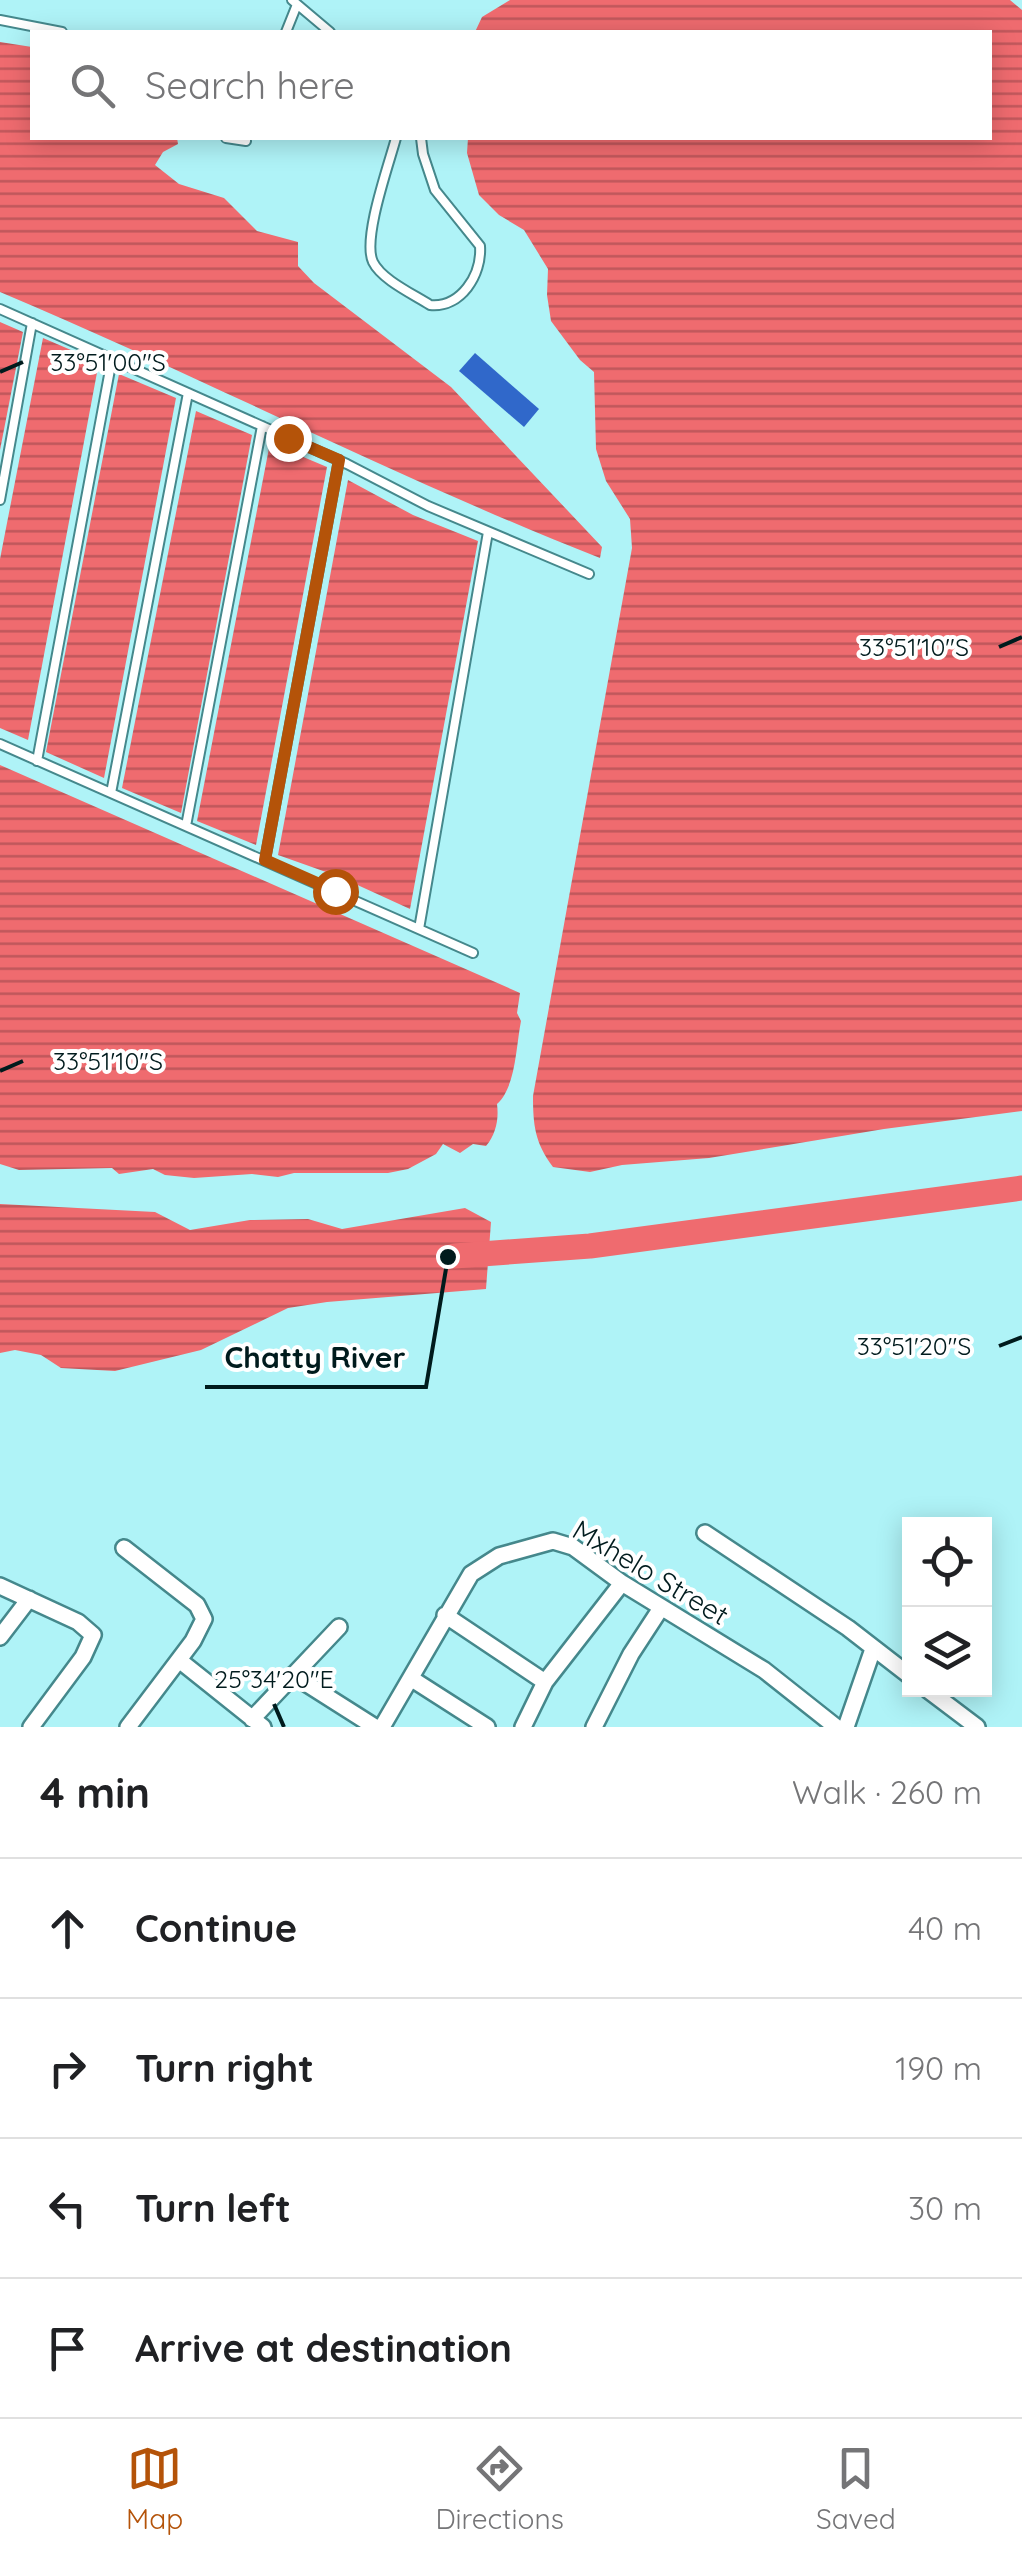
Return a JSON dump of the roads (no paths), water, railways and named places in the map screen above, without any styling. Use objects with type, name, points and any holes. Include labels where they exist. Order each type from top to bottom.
[{"type":"street","points":[[705,1533],[848,1628],[902,1670]]},
{"type":"street","name":"Mxhelo Street","points":[[382,1727],[465,1580],[499,1556],[553,1541],[573,1547],[622,1583],[764,1670],[836,1727]]},
{"type":"street","points":[[124,1548],[201,1610],[203,1622],[135,1724]]},
{"type":"street","points":[[523,1727],[545,1682],[622,1583]]},
{"type":"street","points":[[0,1586],[84,1626],[93,1636],[83,1657],[31,1727]]},
{"type":"street","points":[[0,1637],[29,1599]]},
{"type":"street","points":[[594,1727],[634,1648],[662,1608]]},
{"type":"street","points":[[446,1616],[545,1682]]},
{"type":"street","points":[[179,1660],[258,1723],[293,1675],[339,1627]]},
{"type":"street","points":[[846,1727],[873,1649]]},
{"type":"street","points":[[293,1675],[354,1721],[374,1727]]},
{"type":"street","points":[[412,1679],[487,1727]]},
{"type":"street","points":[[937,1697],[978,1727]]},
{"type":"lane","points":[[287,30],[293,20],[294,3]]},
{"type":"lane","points":[[294,3],[328,30]]},
{"type":"lane","points":[[0,20],[52,30]]},
{"type":"lane","points":[[239,140],[246,141]]},
{"type":"lane","points":[[395,140],[374,224],[372,261],[381,272],[430,306],[438,306],[455,299],[476,277],[480,246],[435,190],[421,140]]},
{"type":"lane","points":[[0,309],[339,460],[428,506],[589,574]]},
{"type":"lane","points":[[0,500],[32,324]]},
{"type":"lane","points":[[37,760],[112,359]]},
{"type":"lane","points":[[111,793],[188,393]]},
{"type":"lane","points":[[186,826],[262,426]]},
{"type":"lane","points":[[265,860],[339,460]]},
{"type":"lane","points":[[418,928],[488,532]]},
{"type":"lane","points":[[0,744],[472,953]]},
{"type":"waterway","points":[[454,1256],[590,1246],[1022,1188]]},
{"type":"place","name":"Chatty River","points":[[448,1257]]}]
